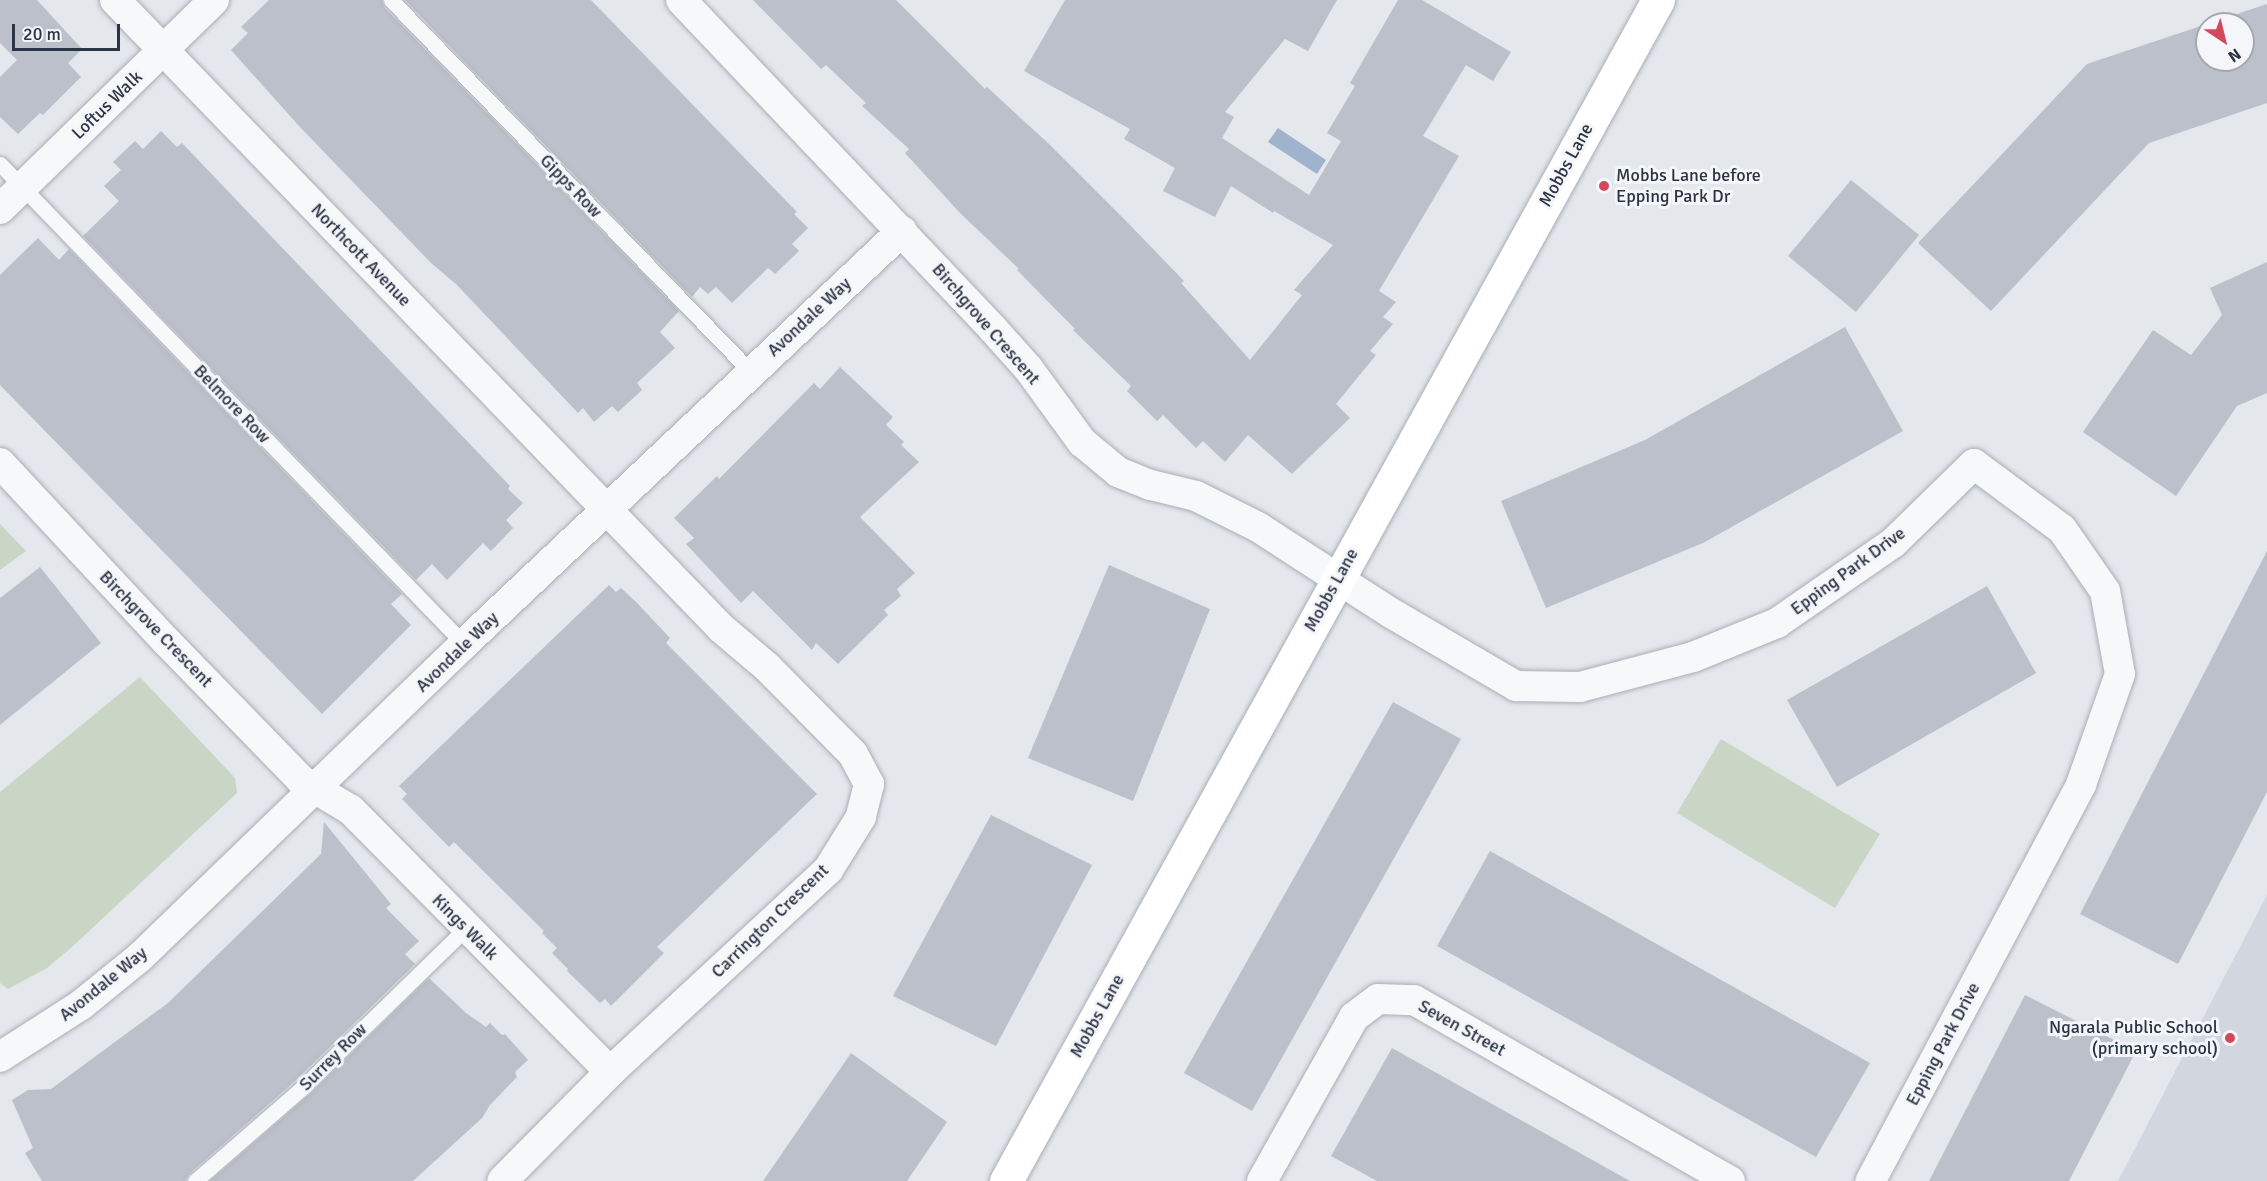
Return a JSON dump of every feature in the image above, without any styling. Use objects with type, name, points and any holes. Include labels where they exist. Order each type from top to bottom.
[{"type":"street","name":"Northcott Avenue","points":[[116,0],[607,510]]},
{"type":"street","name":"Loftus Walk","points":[[0,209],[214,0]]},
{"type":"street","name":"Birchgrove Crescent","points":[[681,0],[902,231],[1028,368],[1082,442],[1118,472],[1151,485],[1196,496],[1258,527],[1339,577]]},
{"type":"street","name":"Mobbs Lane","points":[[1006,1181],[1658,0]]},
{"type":"street","name":"Avondale Way","points":[[0,1057],[81,1005],[140,957],[464,644],[902,231]]},
{"type":"street","name":"Birchgrove Crescent","points":[[0,463],[175,650],[301,780],[316,789]]},
{"type":"street","name":"Epping Park Drive","points":[[1339,577],[1391,613],[1516,686],[1580,687],[1693,657],[1778,623],[1893,543],[1974,464],[2062,529],[2105,591],[2120,674],[2081,785],[1870,1181]]},
{"type":"street","name":"Carrington Crescent","points":[[502,1181],[610,1072],[828,870],[861,818],[869,784],[853,754],[767,667],[721,628],[607,510]]},
{"type":"street","name":"Kings Walk","points":[[316,789],[351,810],[610,1072]]},
{"type":"street","name":"Seven Street","points":[[1262,1181],[1354,1017],[1378,999],[1414,1000],[1730,1181]]},
{"type":"lane","name":"Gipps Row","points":[[391,0],[751,372]]},
{"type":"lane","name":"Belmore Row","points":[[0,164],[464,644]]},
{"type":"lane","name":"Surrey Row","points":[[195,1181],[303,1087],[466,928]]},
{"type":"shaded area","name":"Ngarala Public School (primary school)","points":[[2267,895],[2267,1181],[2118,1181]]},
{"type":"green space","points":[[0,524],[26,551],[0,570]]},
{"type":"green space","points":[[140,677],[235,778],[237,793],[72,947],[47,968],[8,989],[0,983],[0,792]]},
{"type":"green space","points":[[1721,739],[1880,834],[1835,908],[1677,813]]},
{"type":"water","points":[[1278,128],[1326,160],[1317,174],[1268,142]]},
{"type":"building","points":[[0,0],[37,0],[82,49],[68,63],[81,77],[43,115],[40,113],[18,134],[0,117],[0,77],[17,60],[0,43]]},
{"type":"building","points":[[269,0],[382,0],[384,7],[679,311],[660,332],[675,348],[637,383],[642,390],[618,412],[612,406],[594,422],[583,408],[578,413],[457,285],[431,263],[299,126],[231,50],[248,33],[241,27]]},
{"type":"building","points":[[405,0],[591,0],[797,212],[794,214],[808,228],[792,244],[799,251],[775,274],[768,268],[732,303],[716,287],[708,294],[700,287],[692,297]]},
{"type":"building","points":[[753,0],[896,0],[985,89],[987,87],[1049,144],[1128,223],[1184,281],[1181,283],[1250,360],[1302,295],[1294,290],[1333,245],[1274,211],[1273,213],[1231,186],[1215,217],[1163,191],[1175,168],[1124,139],[1130,129],[1024,71],[1065,0],[1337,0],[1308,51],[1285,39],[1225,112],[1234,117],[1222,138],[1309,195],[1341,141],[1327,133],[1355,86],[1350,83],[1398,0],[1422,0],[1511,52],[1493,81],[1466,65],[1423,136],[1459,156],[1379,291],[1396,302],[1383,317],[1393,324],[1370,351],[1376,355],[1336,404],[1350,418],[1292,474],[1248,435],[1225,462],[1203,441],[1196,448],[1163,415],[1157,421],[1127,391],[1131,386],[1073,330],[1075,329],[1017,270],[1019,269],[960,213],[905,153],[909,149],[862,106],[866,103],[826,65],[821,69]]},
{"type":"building","points":[[2267,4],[2267,103],[2149,143],[1991,311],[1918,243],[2087,64],[2195,28],[2195,72],[2255,72],[2255,12],[2243,12]]},
{"type":"building","points":[[161,131],[177,147],[182,143],[510,486],[508,489],[523,503],[506,520],[513,528],[491,551],[483,543],[447,580],[432,564],[416,580],[83,236],[119,201],[104,186],[121,170],[113,162],[135,141],[143,149]]},
{"type":"building","points":[[1851,180],[1919,235],[1856,312],[1788,256]]},
{"type":"building","points":[[38,238],[59,260],[69,249],[402,594],[391,604],[411,625],[322,714],[0,385],[0,275]]},
{"type":"building","points":[[2267,262],[2267,393],[2237,406],[2176,496],[2083,432],[2153,330],[2191,355],[2222,315],[2210,288]]},
{"type":"building","points":[[1845,327],[1903,431],[1703,543],[1546,608],[1501,501],[1645,440]]},
{"type":"building","points":[[840,367],[893,417],[886,425],[904,442],[901,445],[919,462],[860,517],[915,573],[897,589],[901,596],[884,610],[888,615],[838,664],[816,643],[812,650],[753,591],[741,603],[686,544],[694,538],[674,518],[717,476],[719,479],[814,383],[820,389]]},
{"type":"building","points":[[2267,551],[2267,792],[2178,964],[2080,914]]},
{"type":"building","points":[[1109,565],[1210,609],[1133,801],[1028,758]]},
{"type":"building","points":[[40,567],[101,643],[0,725],[0,598]]},
{"type":"building","points":[[609,585],[616,592],[621,588],[637,603],[670,638],[666,643],[817,794],[657,947],[664,953],[611,1006],[605,999],[600,1003],[567,971],[568,969],[552,953],[557,948],[542,933],[544,931],[454,842],[449,847],[402,799],[407,794],[399,786]]},
{"type":"building","points":[[1987,586],[2036,673],[1837,787],[1787,700]]},
{"type":"building","points":[[1393,702],[1461,739],[1252,1111],[1184,1073]]},
{"type":"building","points":[[991,815],[1092,865],[996,1046],[893,996]]},
{"type":"building","points":[[324,822],[391,904],[386,908],[419,941],[405,954],[415,964],[296,1080],[189,1174],[185,1181],[42,1181],[25,1153],[33,1148],[12,1100],[28,1090],[51,1089],[168,1003],[321,854]]},
{"type":"building","points":[[1490,851],[1870,1063],[1816,1157],[1437,946]]},
{"type":"building","points":[[429,978],[466,1013],[486,1027],[490,1023],[502,1035],[505,1034],[528,1060],[515,1072],[517,1077],[490,1105],[482,1118],[413,1181],[210,1181],[310,1094]]},
{"type":"building","points":[[2025,995],[2136,1051],[2069,1181],[1929,1181]]},
{"type":"building","points":[[1392,1048],[1630,1181],[1377,1181],[1331,1156]]},
{"type":"building","points":[[851,1053],[947,1122],[907,1181],[763,1181]]},
{"type":"place","name":"Mobbs Lane before Epping Park Dr","points":[[1604,186]]},
{"type":"place","name":"Ngarala Public School (primary school)","points":[[2230,1038]]}]
